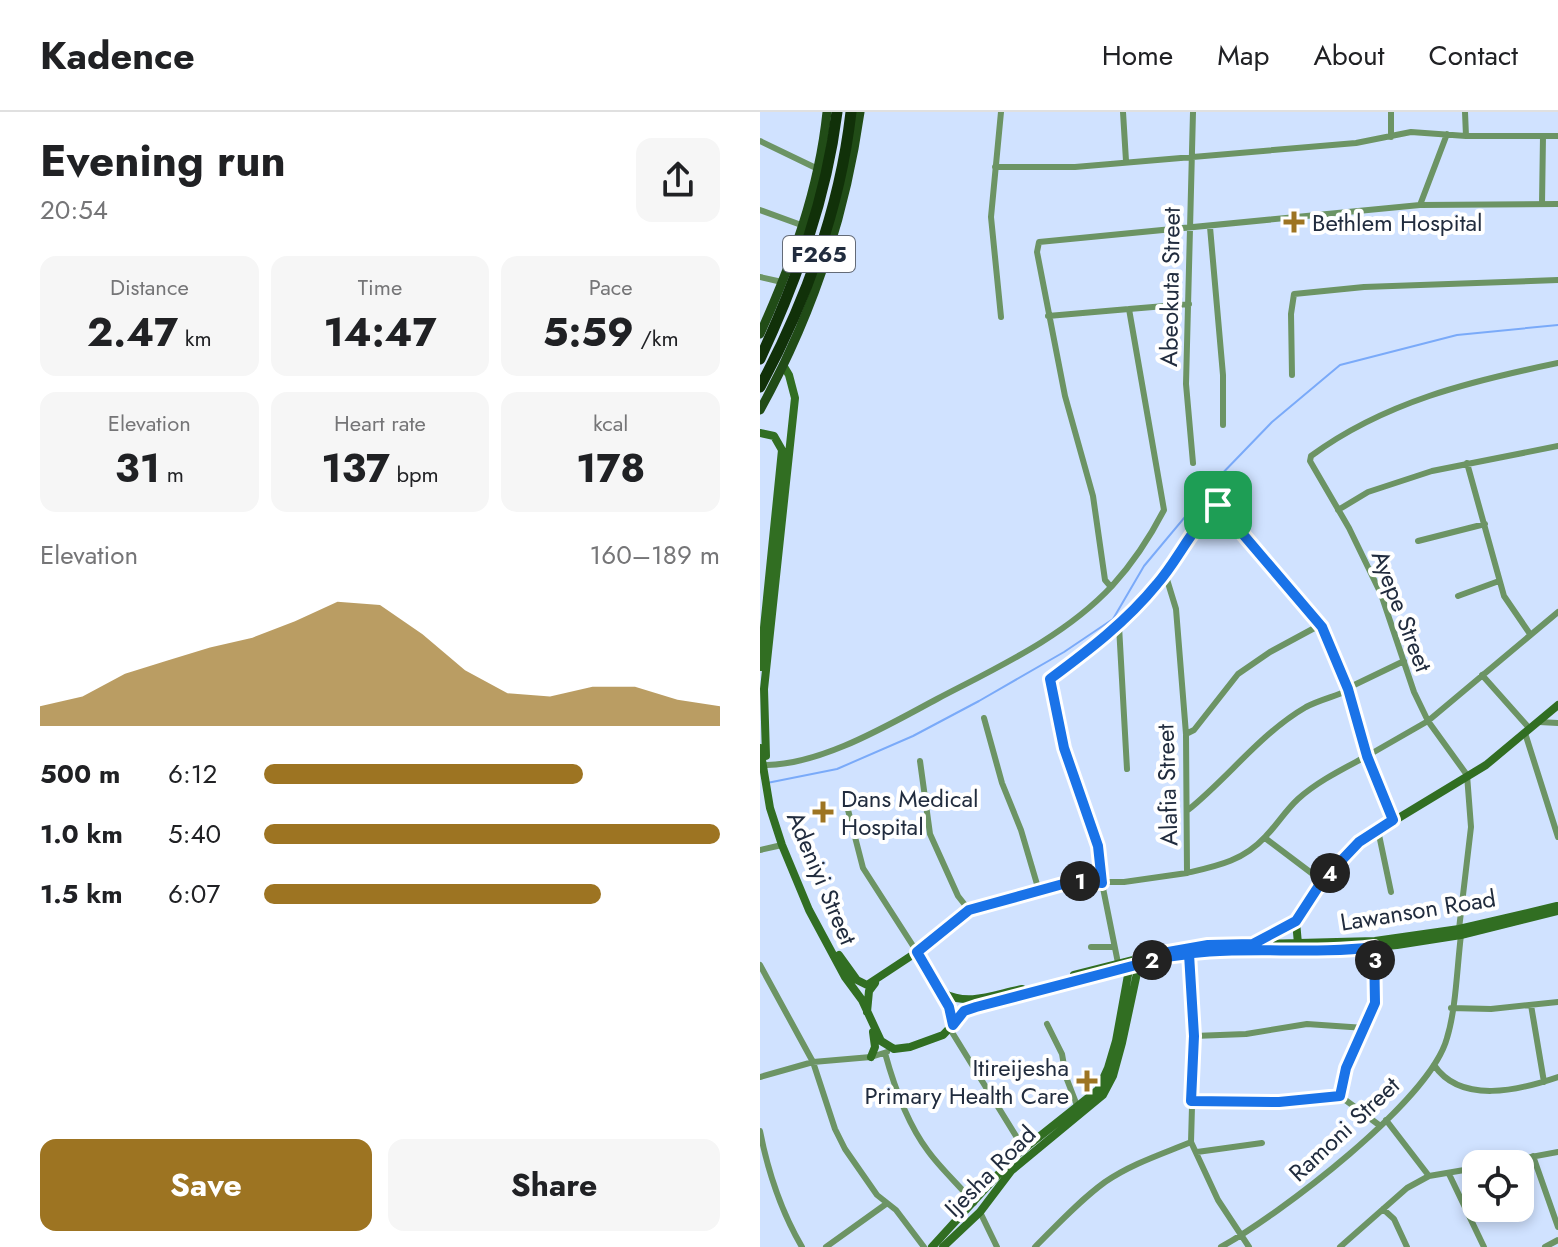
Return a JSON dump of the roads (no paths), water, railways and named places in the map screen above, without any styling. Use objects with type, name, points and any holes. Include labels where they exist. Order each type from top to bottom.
[{"type":"highway","name":"F265","points":[[760,359],[793,285],[809,239],[822,192],[837,112]]},
{"type":"highway","name":"F265","points":[[760,387],[801,302],[824,240],[839,186],[851,112]]},
{"type":"main road","points":[[760,334],[804,226],[818,169],[827,112]]},
{"type":"main road","points":[[760,410],[817,287],[838,224],[852,167],[860,112]]},
{"type":"street","points":[[1001,112],[991,217],[1001,317]]},
{"type":"street","points":[[1123,112],[1126,161]]},
{"type":"street","name":"Abeokuta Street","points":[[1193,112],[1186,384],[1193,463]]},
{"type":"street","points":[[1391,112],[1391,137]]},
{"type":"street","points":[[1465,112],[1466,136]]},
{"type":"street","points":[[995,167],[1050,168],[1356,143],[1411,132],[1466,136],[1558,136]]},
{"type":"street","points":[[1420,205],[1447,134]]},
{"type":"street","points":[[1542,204],[1543,136]]},
{"type":"street","points":[[760,141],[818,169]]},
{"type":"street","points":[[1111,587],[1105,580],[1093,496],[1065,396],[1048,316],[1037,252],[1039,242],[1420,205],[1558,204]]},
{"type":"street","points":[[760,210],[804,226]]},
{"type":"street","points":[[1210,227],[1223,375],[1223,425]]},
{"type":"street","points":[[760,277],[782,282]]},
{"type":"street","points":[[1292,375],[1291,314],[1294,294],[1364,287],[1558,280]]},
{"type":"street","points":[[1048,316],[1189,304]]},
{"type":"street","points":[[765,768],[824,752],[886,726],[1035,647],[1111,587],[1136,556],[1164,510],[1129,309]]},
{"type":"street","name":"Ayepe Street","points":[[1467,775],[1428,721],[1414,692],[1381,594],[1310,461],[1311,456],[1371,419],[1408,402],[1558,363]]},
{"type":"street","name":"Adeniyi Street","points":[[765,768],[764,689],[795,398],[783,365]]},
{"type":"street","points":[[760,433],[774,436],[782,450],[760,667]]},
{"type":"street","points":[[1338,510],[1368,492],[1395,482],[1467,463],[1558,446]]},
{"type":"street","points":[[1467,463],[1504,596],[1530,634]]},
{"type":"street","points":[[1118,963],[1098,846],[1064,748],[1050,679],[1119,626],[1165,573],[1207,514],[1218,505],[1320,625],[1348,689],[1367,756],[1393,820]]},
{"type":"street","points":[[1418,541],[1485,524]]},
{"type":"street","name":"Alafia Street","points":[[1165,573],[1176,609],[1186,734],[1187,873],[1229,863],[1246,853],[1265,838],[1301,796],[1333,774],[1428,721],[1558,612]]},
{"type":"street","points":[[1458,596],[1499,581]]},
{"type":"street","points":[[1186,734],[1194,730],[1238,674],[1270,652],[1320,625]]},
{"type":"street","points":[[1119,626],[1127,769]]},
{"type":"street","points":[[1188,810],[1206,797],[1243,757],[1303,709],[1404,661]]},
{"type":"street","points":[[1482,675],[1528,731],[1558,837]]},
{"type":"street","points":[[1253,944],[1296,921],[1322,881],[1359,842],[1501,754],[1558,705]]},
{"type":"street","points":[[984,718],[1002,783],[1021,830],[1039,891]]},
{"type":"street","points":[[1539,722],[1558,723]]},
{"type":"street","name":"Adeniyi Street","points":[[760,748],[782,845],[820,931],[884,1044],[898,1049]]},
{"type":"street","points":[[920,761],[930,834],[958,896],[969,910]]},
{"type":"street","name":"Ramoni Street","points":[[1221,1247],[1303,1193],[1383,1123],[1434,1065],[1447,1039],[1460,932],[1471,827],[1467,775]]},
{"type":"street","points":[[847,806],[863,868],[951,1010],[952,1027],[970,1065],[1024,1149]]},
{"type":"street","name":"Adeniyi Street","points":[[773,807],[789,853],[830,940],[860,983],[867,985],[878,980]]},
{"type":"street","points":[[1378,830],[1391,892]]},
{"type":"street","points":[[1265,838],[1322,881]]},
{"type":"street","points":[[760,850],[782,845]]},
{"type":"street","points":[[867,1012],[870,989],[878,980],[969,910],[1079,881],[1147,880],[1187,873]]},
{"type":"street","name":"Lawanson Road","points":[[1135,962],[1189,954],[1374,947],[1460,932],[1558,908]]},
{"type":"street","points":[[1296,921],[1298,944]]},
{"type":"street","name":"Lawanson Road","points":[[898,1049],[933,1040],[952,1027],[961,1013],[968,1009],[1208,945],[1375,941],[1460,932]]},
{"type":"street","points":[[1091,947],[1114,947]]},
{"type":"street","points":[[1340,1096],[1346,1068],[1375,1003],[1374,947]]},
{"type":"street","points":[[1189,954],[1194,1036],[1191,1142],[1218,1200],[1249,1247]]},
{"type":"street","points":[[938,990],[953,998],[974,1000],[1118,963],[1135,962]]},
{"type":"street","name":"Ijesha Road","points":[[943,1247],[980,1212],[997,1186],[1021,1162],[1100,1099],[1111,1082],[1135,962]]},
{"type":"street","points":[[760,965],[813,1062],[841,1141],[859,1170],[886,1204],[896,1210],[924,1247]]},
{"type":"street","points":[[1451,1008],[1491,1009],[1558,1002]]},
{"type":"street","points":[[1531,1005],[1544,1082]]},
{"type":"street","points":[[871,1023],[875,1039],[871,1057]]},
{"type":"street","points":[[1047,1024],[1060,1048],[1066,1077],[1078,1108]]},
{"type":"street","points":[[1194,1036],[1246,1034],[1307,1024],[1365,1028]]},
{"type":"street","name":"Ijesha Road","points":[[932,1247],[998,1173],[1092,1097],[1102,1084],[1119,1042]]},
{"type":"street","points":[[760,1077],[813,1062],[871,1057],[898,1049]]},
{"type":"street","points":[[885,1053],[898,1094],[917,1136],[974,1203]]},
{"type":"street","points":[[1434,1065],[1440,1075],[1475,1090],[1519,1090],[1558,1077]]},
{"type":"street","points":[[1191,1101],[1279,1102],[1340,1096],[1383,1123],[1429,1176]]},
{"type":"street","points":[[760,1131],[766,1163],[777,1195],[802,1247]]},
{"type":"street","points":[[1035,1247],[1106,1182],[1191,1142]]},
{"type":"street","points":[[1197,1152],[1262,1143]]},
{"type":"street","points":[[1534,1156],[1558,1152]]},
{"type":"street","points":[[1534,1159],[1558,1227]]},
{"type":"street","points":[[1340,1247],[1407,1188],[1429,1176],[1462,1171]]},
{"type":"street","points":[[1449,1174],[1484,1247]]},
{"type":"street","points":[[826,1247],[886,1204]]},
{"type":"street","points":[[1383,1209],[1394,1219],[1407,1247]]},
{"type":"street","points":[[980,1212],[997,1247]]},
{"type":"street","points":[[1545,1247],[1558,1240]]},
{"type":"waterway","points":[[767,783],[837,769],[913,736],[1064,652],[1113,619],[1144,566],[1215,481],[1272,422],[1340,365],[1457,335],[1558,325]]},
{"type":"place","name":"Bethlem Hospital","points":[[1294,222]]},
{"type":"place","name":"Dans Medical Hospital","points":[[823,812]]},
{"type":"place","name":"Itireijesha Primary Health Care","points":[[1087,1081]]}]
